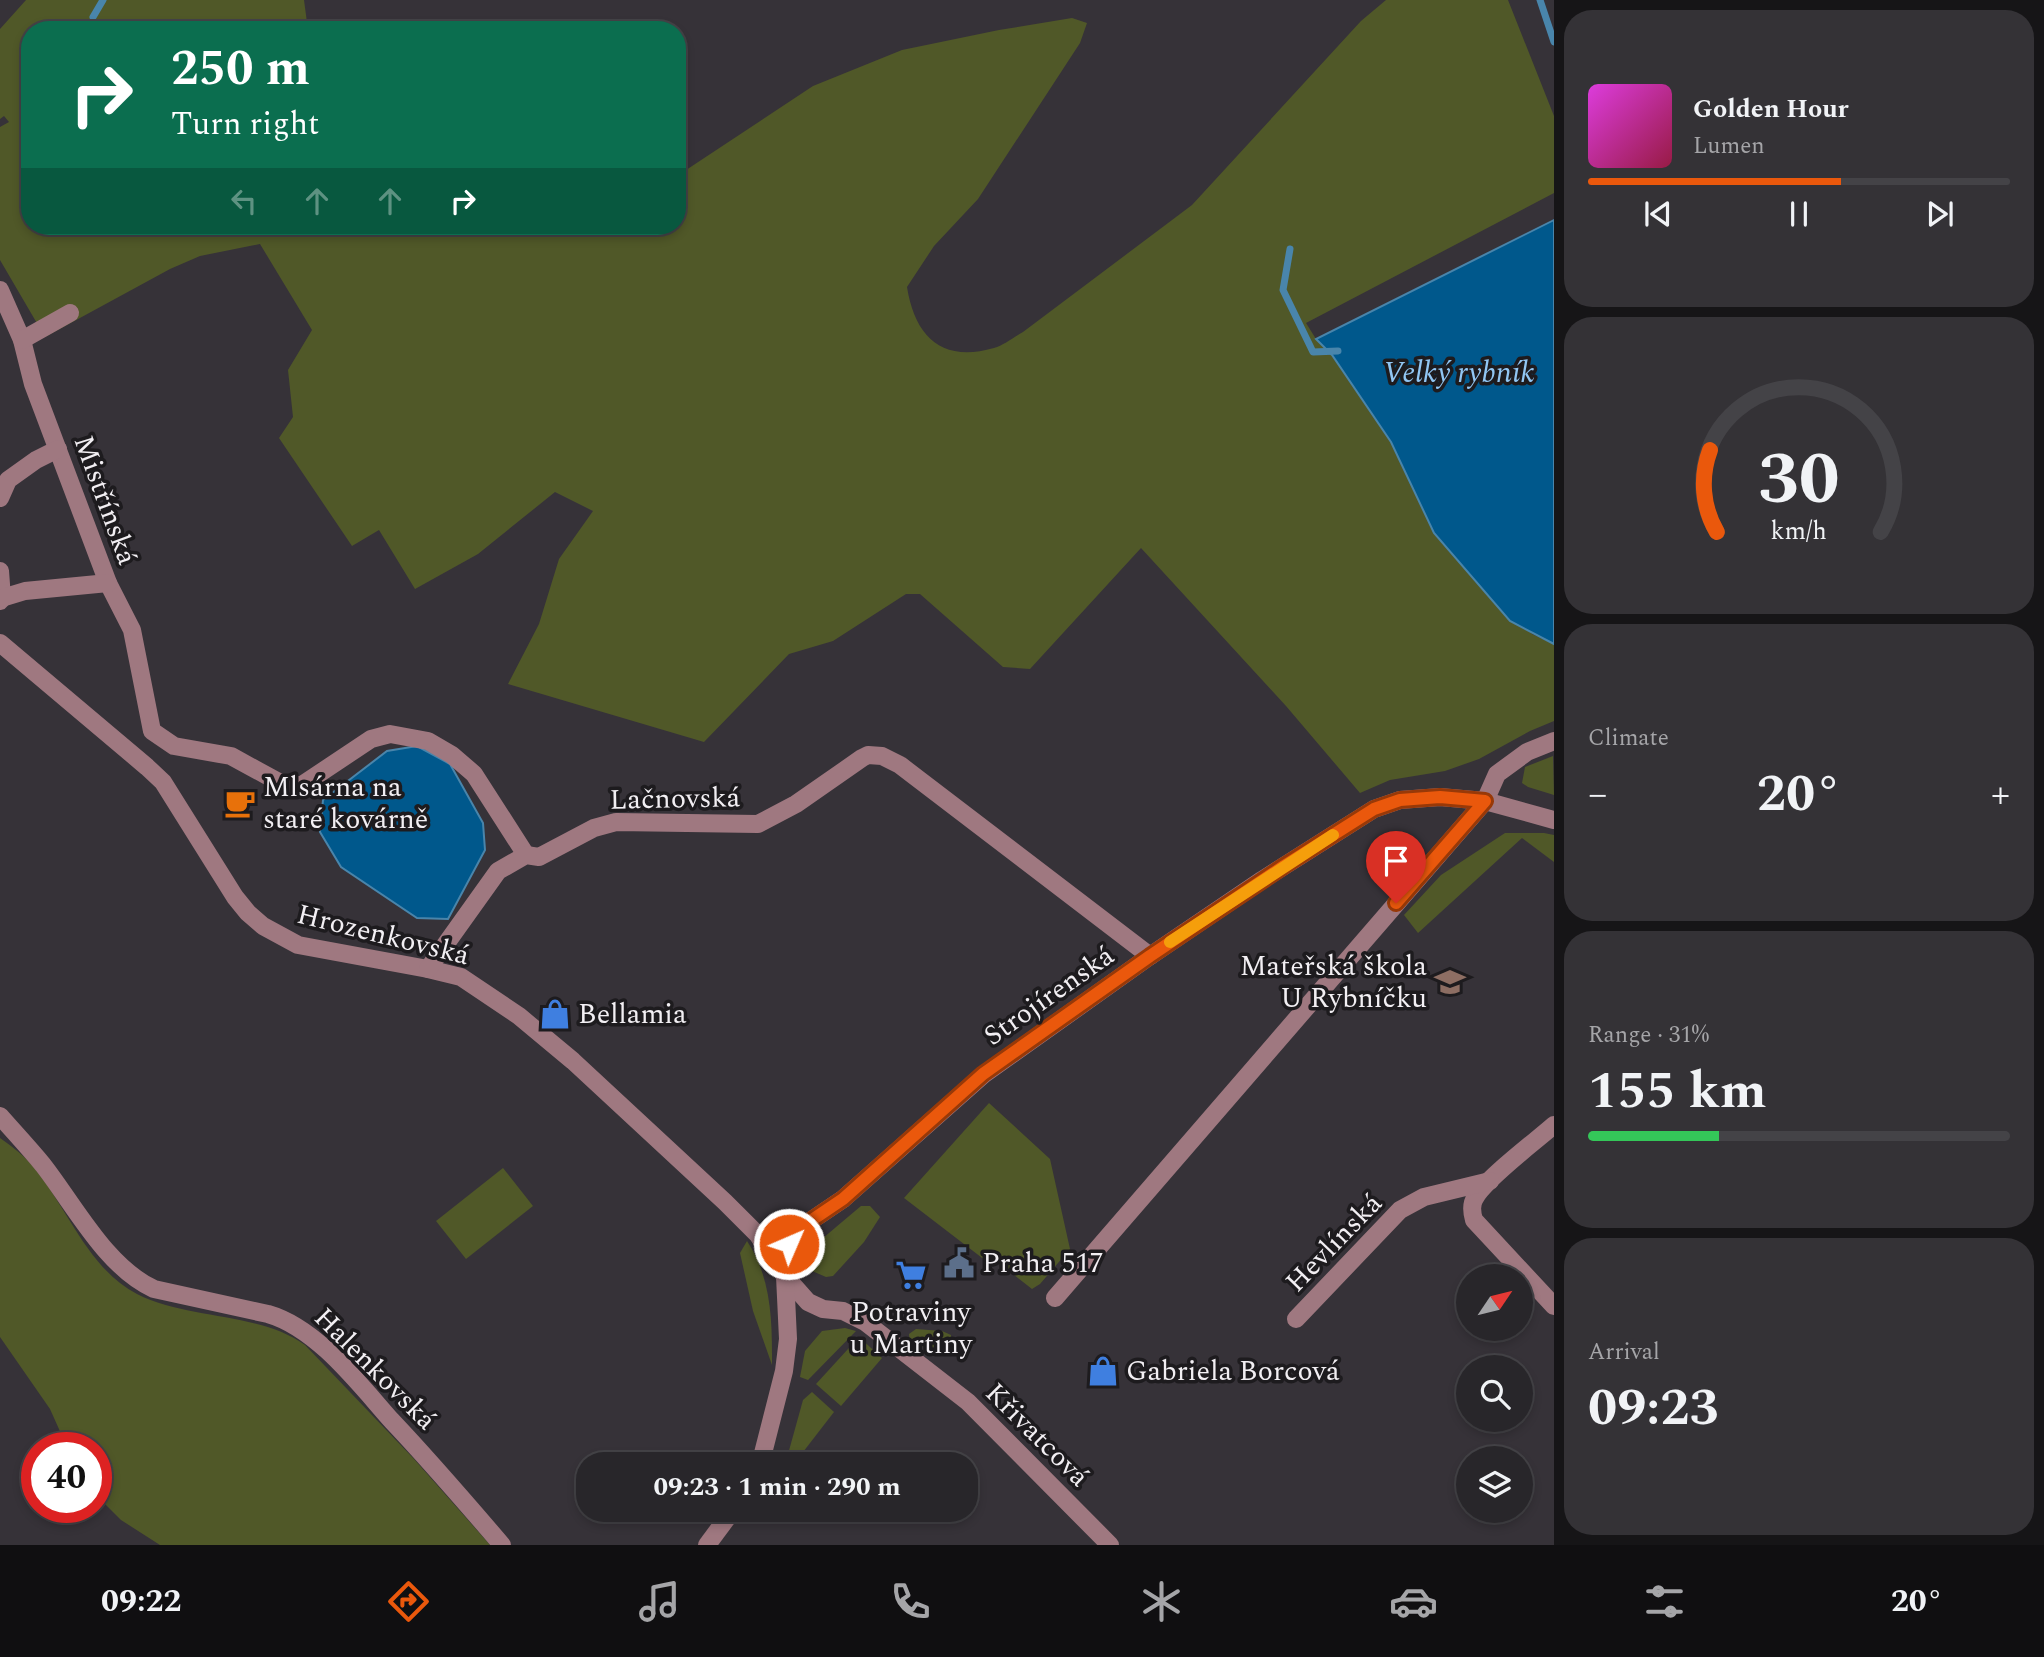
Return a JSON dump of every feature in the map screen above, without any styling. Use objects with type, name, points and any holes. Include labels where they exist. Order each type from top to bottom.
[{"type":"street","name":"Mistřínská","points":[[0,290],[22,340],[33,384],[108,583],[132,630],[152,731]]},
{"type":"street","points":[[22,340],[70,313]]},
{"type":"street","points":[[0,498],[8,480],[36,460],[58,449]]},
{"type":"street","points":[[0,571],[1,599],[24,591],[108,583]]},
{"type":"street","name":"Hrozenkovská","points":[[0,643],[163,782],[235,897],[262,926],[299,945],[461,977],[491,996],[573,1061],[726,1202],[758,1236],[785,1276]]},
{"type":"street","points":[[130,753],[152,731],[174,746],[231,756],[284,785],[302,785],[371,739],[390,734],[428,741],[452,755],[474,774],[526,855]]},
{"type":"street","points":[[1055,1298],[1485,801],[1497,774],[1527,752],[1554,741]]},
{"type":"street","name":"Lačnovská","points":[[428,969],[498,871],[526,855],[539,857],[594,828],[616,822],[758,824],[796,804],[868,755],[882,756],[901,765],[1150,956]]},
{"type":"street","name":"Strojírenská","points":[[785,1276],[789,1244],[806,1224],[843,1199],[983,1074],[1262,880],[1374,809],[1400,800],[1440,797],[1485,801],[1554,820]]},
{"type":"street","name":"Halenkovská","points":[[0,1116],[41,1164],[106,1251],[128,1273],[154,1289],[268,1314],[283,1318],[299,1327],[365,1390],[502,1545]]},
{"type":"street","name":"Hevlínská","points":[[1554,1125],[1490,1181],[1475,1197],[1472,1209],[1474,1220],[1554,1306]]},
{"type":"street","name":"Hevlínská","points":[[1296,1320],[1400,1210],[1419,1198],[1490,1181]]},
{"type":"street","points":[[764,1452],[786,1360],[788,1339],[785,1276]]},
{"type":"street","name":"Křivatcová","points":[[785,1276],[808,1302],[823,1309],[843,1311],[865,1322],[968,1402],[1110,1545]]},
{"type":"street","points":[[706,1545],[724,1522]]},
{"type":"green space","points":[[26,0],[304,0],[307,21],[21,21],[21,235],[686,235],[686,170],[813,86],[902,50],[1072,18],[1087,23],[1080,43],[978,199],[934,246],[907,287],[917,320],[934,342],[960,352],[976,352],[994,348],[1023,332],[1192,205],[1361,21],[1386,0],[1508,0],[1554,116],[1554,193],[1306,323],[1316,339],[1332,355],[1391,442],[1434,533],[1532,634],[1554,644],[1554,721],[1479,759],[1445,771],[1390,780],[1360,793],[1286,706],[1141,548],[1030,669],[1003,667],[920,594],[906,594],[833,641],[789,654],[704,742],[508,684],[539,624],[559,559],[593,511],[555,492],[478,554],[415,589],[379,530],[352,546],[279,438],[293,417],[288,370],[312,330],[260,244],[200,256],[170,269],[45,337],[0,260],[0,127],[9,122],[4,116],[0,119],[0,29]]},
{"type":"green space","points":[[1553,756],[1554,795],[1522,783],[1525,767]]},
{"type":"green space","points":[[1505,833],[1554,835],[1554,862],[1522,838],[1418,933],[1404,915],[1441,875]]},
{"type":"green space","points":[[989,1103],[1050,1159],[1070,1249],[1040,1284],[1032,1289],[995,1260],[990,1264],[904,1198]]},
{"type":"green space","points":[[0,1138],[32,1165],[80,1238],[105,1270],[120,1283],[157,1302],[267,1327],[287,1334],[305,1345],[414,1459],[490,1545],[160,1545],[121,1520],[112,1511],[112,1432],[60,1432],[50,1409],[0,1337]]},
{"type":"green space","points":[[503,1168],[533,1206],[466,1259],[436,1221]]},
{"type":"green space","points":[[861,1206],[870,1206],[880,1217],[864,1242],[833,1276],[826,1277],[805,1268],[810,1249]]},
{"type":"green space","points":[[747,1241],[766,1285],[771,1316],[772,1365],[753,1311],[740,1253]]},
{"type":"green space","points":[[845,1328],[856,1331],[808,1380],[800,1377],[805,1351],[822,1331]]},
{"type":"green space","points":[[916,1329],[942,1331],[951,1335],[951,1346],[948,1349],[910,1345],[909,1334]]},
{"type":"green space","points":[[859,1337],[882,1358],[841,1406],[816,1384]]},
{"type":"green space","points":[[812,1392],[834,1412],[803,1452],[789,1452],[803,1400]]},
{"type":"water","name":"Velký rybník","points":[[1554,220],[1554,644],[1510,621],[1434,533],[1391,442],[1332,355],[1316,339]]},
{"type":"water","points":[[417,746],[450,764],[483,823],[485,850],[448,919],[417,918],[341,867],[320,832],[323,800],[387,751]]},
{"type":"waterway","points":[[93,17],[103,0]]},
{"type":"waterway","points":[[1540,0],[1554,42]]},
{"type":"waterway","points":[[1290,249],[1283,290],[1313,352],[1338,351]]},
{"type":"slow traffic","points":[[1170,942],[1333,835]]},
{"type":"place","name":"Mlsárna na staré kovárně","points":[[240,803]]},
{"type":"place","name":"Mateřská škola U Rybníčku","points":[[1450,982]]},
{"type":"place","name":"Bellamia","points":[[555,1014]]},
{"type":"place","name":"Praha 517","points":[[959,1263]]},
{"type":"place","name":"Potraviny u Martiny","points":[[911,1275]]},
{"type":"place","name":"Gabriela Borcová","points":[[1103,1371]]},
{"type":"route","points":[[789,1244],[806,1224],[843,1199],[983,1074],[1262,880],[1374,809],[1400,800],[1440,797],[1485,801],[1396,903]]}]
